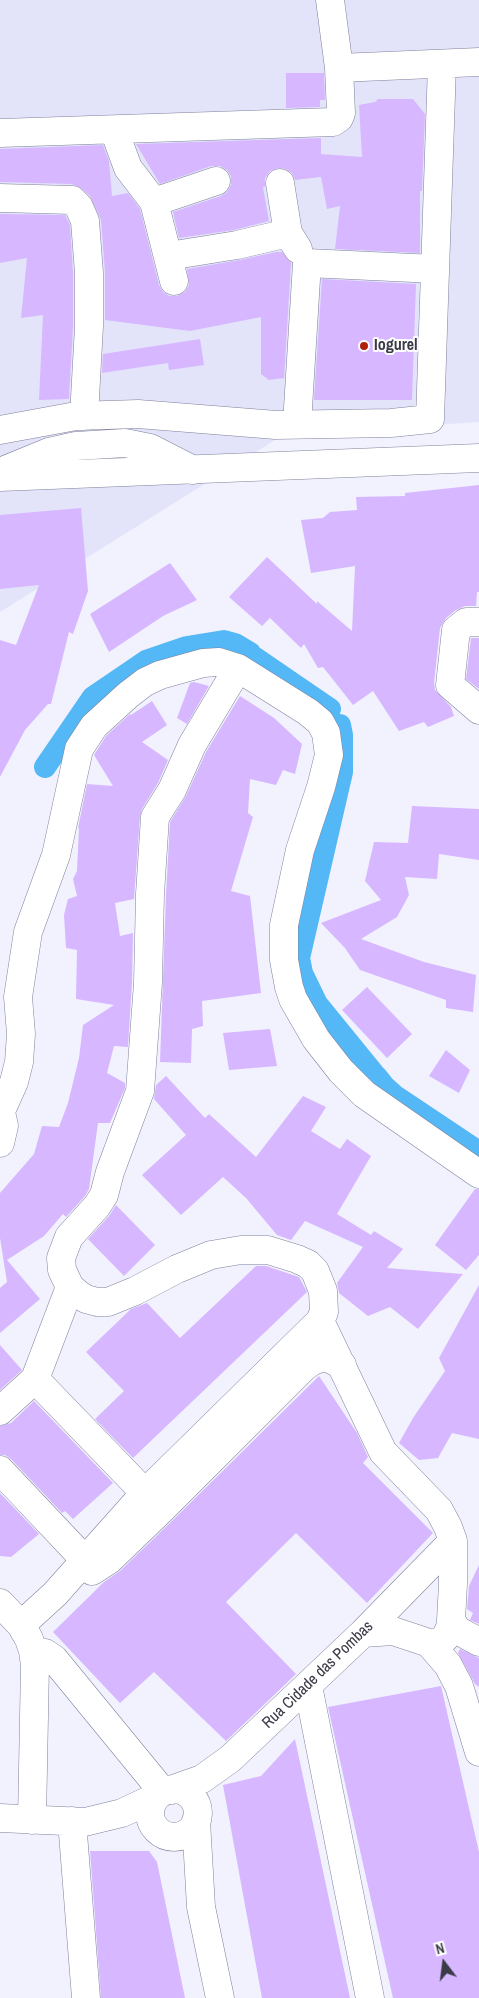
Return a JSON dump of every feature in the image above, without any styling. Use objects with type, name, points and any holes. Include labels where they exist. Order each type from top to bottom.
[{"type":"street","points":[[0,133],[333,122],[341,114],[339,68],[330,0]]},
{"type":"street","points":[[339,68],[479,62]]},
{"type":"street","points":[[0,430],[84,416],[138,414],[276,425],[391,423],[430,420],[442,65]]},
{"type":"street","points":[[114,130],[128,168],[154,202],[174,282]]},
{"type":"street","points":[[154,202],[216,181]]},
{"type":"street","points":[[280,183],[288,234],[307,262],[297,424]]},
{"type":"street","points":[[0,198],[72,200],[79,207],[85,221],[89,273],[89,326],[84,416]]},
{"type":"street","points":[[181,254],[288,234]]},
{"type":"street","points":[[307,262],[435,268]]},
{"type":"street","points":[[0,472],[50,452],[76,446],[126,443],[150,448],[192,470]]},
{"type":"street","points":[[0,477],[479,458]]},
{"type":"street","points":[[479,622],[466,622],[456,630],[450,685],[479,710]]},
{"type":"street","points":[[0,1142],[4,1126],[0,1112],[14,1082],[20,1062],[21,1034],[18,997],[28,932],[56,855],[79,748],[94,726],[128,694],[146,682],[160,675],[203,663],[218,662],[238,668],[308,712],[320,722],[326,734],[329,755],[327,766],[300,850],[284,926],[284,960],[293,999],[316,1040],[341,1071],[364,1094],[479,1174]]},
{"type":"street","points":[[21,1625],[55,1594],[145,1493],[320,1321],[324,1312],[323,1291],[315,1271],[308,1264],[297,1259],[268,1250],[241,1250],[211,1255],[177,1269],[135,1292],[108,1302],[86,1299],[70,1288],[62,1270],[61,1258],[68,1238],[97,1206],[104,1195],[110,1172],[140,1091],[148,983],[154,817],[172,790],[192,745],[238,668]]},
{"type":"street","points":[[0,1412],[35,1379],[70,1288]]},
{"type":"street","points":[[320,1321],[383,1452],[439,1510],[448,1527],[452,1541],[454,1575],[451,1620],[450,1628],[445,1638],[440,1642],[429,1642],[393,1631],[363,1633]]},
{"type":"street","points":[[55,1594],[110,1560],[310,1362],[320,1358],[328,1358],[342,1366]]},
{"type":"street","points":[[35,1379],[145,1493]]},
{"type":"street","points":[[0,1470],[85,1560]]},
{"type":"street","name":"Rua Cidade das Pombas","points":[[78,1821],[122,1813],[163,1793],[202,1779],[230,1759],[363,1633],[452,1541]]},
{"type":"street","points":[[0,1603],[21,1625],[33,1651],[35,1665],[32,1820]]},
{"type":"street","points":[[451,1620],[457,1630],[479,1642]]},
{"type":"street","points":[[429,1642],[448,1665],[459,1686],[479,1752]]},
{"type":"street","points":[[33,1651],[45,1653],[54,1659],[163,1793]]},
{"type":"street","points":[[308,1686],[370,1998]]},
{"type":"street","points":[[0,1818],[78,1821],[173,1837],[187,1832],[197,1817],[201,1802],[211,1782],[230,1759]]},
{"type":"street","points":[[201,1906],[174,1844],[162,1834],[151,1820],[152,1804],[163,1793],[179,1790],[187,1793],[193,1799],[197,1817],[201,1906],[220,1998]]},
{"type":"street","points":[[78,1821],[86,1998]]},
{"type":"shaded area","points":[[0,0],[479,0],[479,422],[283,435],[0,612]]},
{"type":"building","points":[[286,73],[324,73],[325,100],[320,100],[320,107],[286,108]]},
{"type":"building","points":[[378,99],[413,99],[425,114],[422,191],[420,191],[420,253],[335,249],[340,206],[327,209],[321,177],[295,180],[292,173],[286,169],[278,168],[270,171],[265,178],[265,187],[263,187],[269,221],[234,230],[179,238],[173,212],[221,196],[227,192],[231,185],[231,176],[227,170],[220,166],[211,166],[160,184],[136,144],[321,138],[321,154],[362,157],[359,105],[375,102]]},
{"type":"building","points":[[103,145],[109,161],[112,196],[128,193],[140,209],[159,285],[163,292],[169,296],[177,296],[185,292],[189,285],[187,269],[276,252],[282,252],[291,263],[284,378],[269,380],[261,374],[261,317],[190,331],[105,320],[105,272],[101,220],[90,196],[72,184],[0,182],[0,149]]},
{"type":"building","points":[[0,214],[65,215],[70,225],[73,274],[73,326],[69,399],[39,400],[43,315],[21,318],[27,258],[0,263]]},
{"type":"building","name":"Iogurel","points":[[322,279],[416,284],[412,400],[314,400]]},
{"type":"building","points":[[200,339],[204,365],[169,370],[168,363],[102,373],[103,354]]},
{"type":"building","points":[[479,485],[479,592],[477,592],[476,606],[465,606],[456,610],[446,618],[440,628],[434,683],[435,690],[451,707],[454,716],[428,727],[424,722],[399,731],[373,691],[353,705],[323,667],[318,668],[304,644],[301,648],[270,618],[262,626],[229,597],[267,557],[317,604],[317,601],[352,631],[355,566],[311,573],[301,520],[323,518],[330,512],[357,510],[356,497],[405,496],[405,493]]},
{"type":"building","points":[[81,508],[88,591],[73,634],[69,632],[51,704],[48,704],[25,730],[0,777],[0,640],[16,645],[39,585],[0,589],[0,515]]},
{"type":"building","points":[[170,563],[197,600],[163,616],[109,652],[90,614]]},
{"type":"building","points":[[471,638],[479,638],[479,689],[466,679]]},
{"type":"building","points":[[194,682],[209,686],[187,724],[177,718],[190,683]]},
{"type":"building","points":[[240,696],[274,718],[302,744],[295,774],[283,770],[276,785],[250,779],[248,813],[253,817],[231,891],[250,896],[261,993],[202,1001],[203,1026],[192,1029],[191,1063],[160,1062],[170,822],[186,796],[206,752]]},
{"type":"building","points":[[152,701],[167,725],[142,742],[168,760],[140,816],[134,899],[115,903],[120,936],[133,933],[132,982],[128,1047],[114,1046],[107,1073],[125,1083],[125,1088],[110,1123],[98,1123],[89,1189],[85,1196],[66,1217],[63,1214],[44,1236],[7,1260],[40,1299],[0,1333],[0,1288],[7,1282],[0,1238],[0,1193],[34,1154],[42,1126],[59,1127],[68,1103],[79,1058],[83,1025],[114,1005],[76,999],[77,950],[66,948],[64,915],[68,899],[77,896],[73,879],[77,871],[78,828],[87,784],[113,786],[94,755],[106,736],[130,714]]},
{"type":"building","points":[[412,806],[479,809],[479,860],[439,854],[437,879],[405,877],[409,895],[397,917],[361,939],[424,962],[476,975],[473,1012],[446,1008],[446,1000],[360,970],[345,948],[321,923],[381,900],[365,881],[374,842],[408,843]]},
{"type":"building","points":[[367,987],[412,1034],[387,1058],[342,1010]]},
{"type":"building","points":[[270,1029],[277,1066],[229,1070],[223,1033]]},
{"type":"building","points":[[446,1050],[470,1070],[459,1093],[429,1076]]},
{"type":"building","points":[[166,1076],[205,1118],[209,1114],[256,1157],[303,1096],[326,1107],[311,1131],[340,1149],[347,1139],[371,1156],[337,1214],[371,1235],[374,1231],[403,1249],[387,1268],[463,1274],[418,1329],[390,1307],[368,1316],[339,1293],[337,1283],[363,1247],[305,1221],[291,1240],[277,1235],[246,1198],[223,1177],[181,1215],[142,1175],[186,1135],[154,1099],[156,1085]]},
{"type":"building","points":[[475,1189],[479,1189],[479,1255],[466,1270],[435,1245]]},
{"type":"building","points":[[116,1205],[155,1245],[124,1276],[88,1239],[109,1216]]},
{"type":"building","points":[[256,1266],[266,1266],[299,1277],[307,1292],[133,1458],[95,1419],[124,1391],[86,1352],[131,1309],[147,1303],[180,1338]]},
{"type":"building","points":[[479,1285],[479,1439],[452,1433],[438,1458],[419,1460],[399,1443],[413,1418],[445,1371],[439,1358]]},
{"type":"building","points":[[0,1345],[22,1370],[0,1390]]},
{"type":"building","points":[[319,1376],[357,1433],[368,1457],[363,1463],[433,1533],[367,1603],[296,1533],[226,1602],[296,1674],[226,1741],[154,1672],[120,1703],[53,1632],[104,1582],[120,1571],[173,1520]]},
{"type":"building","points":[[34,1401],[113,1483],[73,1519],[65,1511],[62,1513],[11,1459],[5,1455],[0,1455],[0,1426],[11,1423]]},
{"type":"building","points":[[0,1493],[39,1534],[11,1557],[0,1556]]},
{"type":"building","points":[[479,1565],[479,1624],[470,1620],[473,1613],[467,1609],[469,1586]]},
{"type":"building","points":[[460,1649],[479,1658],[479,1687],[475,1684],[458,1653]]},
{"type":"building","points":[[441,1686],[479,1852],[479,1998],[393,1998],[328,1707]]},
{"type":"building","points":[[295,1739],[350,1998],[262,1998],[223,1785],[261,1776]]},
{"type":"building","points":[[90,1851],[149,1851],[157,1862],[185,1998],[101,1998]]},
{"type":"waterway","points":[[45,767],[93,697],[146,661],[187,647],[224,641],[235,644],[250,653]]},
{"type":"waterway","points":[[254,657],[330,709]]},
{"type":"waterway","points":[[340,725],[342,735],[342,772],[299,958],[302,973],[317,1004],[374,1074]]},
{"type":"waterway","points":[[377,1077],[395,1096],[479,1152]]},
{"type":"place","name":"Iogurel","points":[[364,346]]}]
